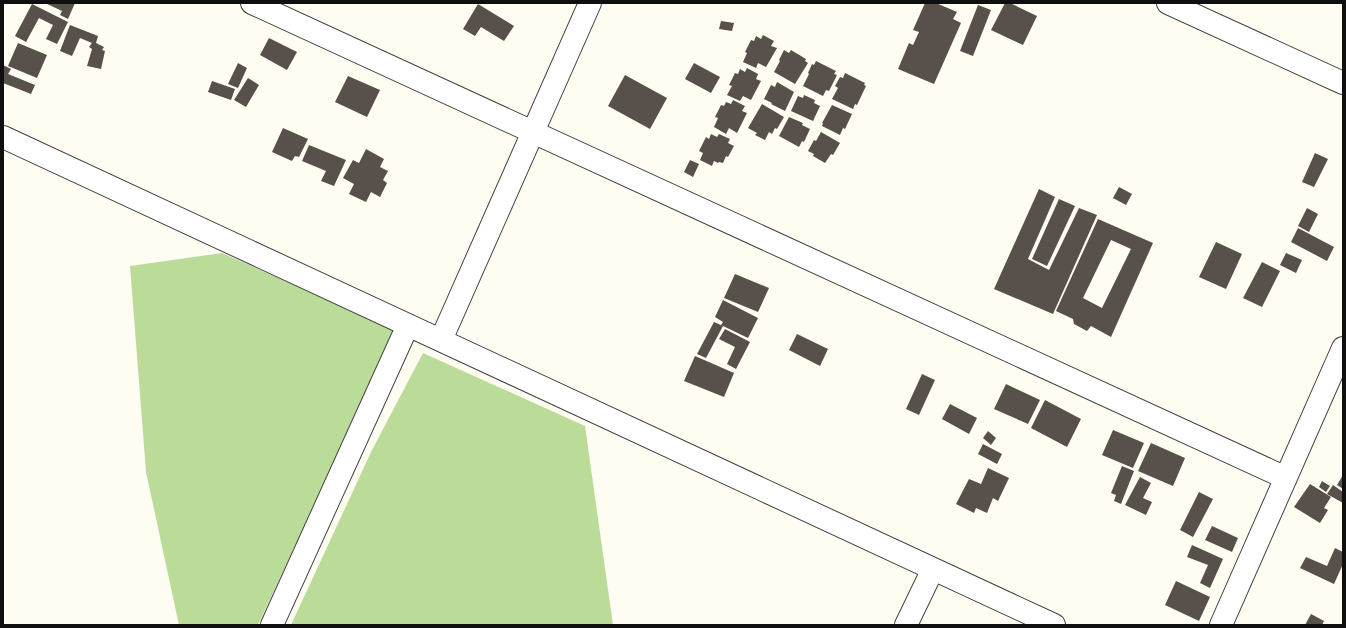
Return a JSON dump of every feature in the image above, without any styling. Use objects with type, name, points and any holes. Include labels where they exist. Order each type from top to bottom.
[{"type":"street","points":[[252,3],[1286,478]]},
{"type":"street","points":[[441,340],[590,3]]},
{"type":"street","points":[[1168,3],[1343,83]]},
{"type":"street","points":[[3,137],[1054,625]]},
{"type":"street","points":[[272,625],[408,325]]},
{"type":"street","points":[[1220,625],[1343,348]]},
{"type":"street","points":[[906,625],[933,569]]},
{"type":"green space","points":[[222,253],[396,330],[258,625],[179,625],[146,472],[130,266]]},
{"type":"green space","points":[[423,353],[585,426],[613,625],[291,625],[372,450]]},
{"type":"building","points":[[45,3],[75,3],[68,19],[60,15],[62,11]]},
{"type":"building","points":[[925,3],[936,3],[957,12],[953,19],[961,23],[934,84],[898,69],[909,43],[913,45],[919,32],[913,30]]},
{"type":"building","points":[[1005,3],[1010,3],[1037,16],[1023,45],[991,30]]},
{"type":"building","points":[[32,4],[68,22],[57,44],[46,39],[53,25],[39,18],[26,42],[15,36]]},
{"type":"building","points":[[478,4],[514,26],[504,41],[481,27],[475,36],[463,29]]},
{"type":"building","points":[[978,5],[991,10],[973,56],[960,51]]},
{"type":"building","points":[[721,21],[734,23],[732,31],[719,29]]},
{"type":"building","points":[[70,25],[98,36],[96,43],[104,47],[102,50],[105,51],[101,69],[87,66],[92,49],[89,47],[92,43],[80,38],[72,56],[60,51]]},
{"type":"building","points":[[763,35],[774,41],[771,46],[777,48],[766,67],[758,63],[756,68],[743,62],[747,53],[745,52],[751,40],[754,41],[756,36],[761,39]]},
{"type":"building","points":[[269,38],[297,52],[287,70],[260,55]]},
{"type":"building","points":[[18,43],[47,55],[37,78],[8,66]]},
{"type":"building","points":[[784,50],[789,53],[791,50],[806,59],[805,61],[808,63],[795,84],[774,72]]},
{"type":"building","points":[[816,61],[836,71],[834,74],[837,75],[829,91],[826,90],[823,96],[803,86],[812,64],[814,65]]},
{"type":"building","points":[[238,63],[247,68],[238,88],[228,84]]},
{"type":"building","points":[[694,63],[720,77],[711,93],[685,79]]},
{"type":"building","points":[[3,65],[11,69],[8,74],[35,85],[31,94],[3,83]]},
{"type":"building","points":[[747,68],[758,74],[756,79],[761,81],[751,100],[743,96],[740,101],[727,95],[732,86],[729,85],[735,73],[738,74],[740,69],[745,72]]},
{"type":"building","points":[[845,73],[865,83],[864,85],[866,86],[857,105],[855,104],[853,109],[832,99],[838,88],[835,86],[840,77],[843,78]]},
{"type":"building","points":[[625,75],[667,98],[650,129],[608,106]]},
{"type":"building","points":[[348,76],[380,90],[367,117],[335,102]]},
{"type":"building","points":[[248,78],[259,85],[246,107],[234,100]]},
{"type":"building","points":[[212,81],[235,89],[231,100],[208,92]]},
{"type":"building","points":[[777,82],[794,92],[785,111],[764,99],[771,85],[775,87]]},
{"type":"building","points":[[804,95],[815,100],[814,103],[820,106],[813,121],[791,111],[798,96],[803,98]]},
{"type":"building","points":[[733,100],[745,106],[742,111],[747,113],[737,133],[729,128],[726,134],[714,127],[718,118],[715,117],[721,105],[724,106],[726,102],[731,104]]},
{"type":"building","points":[[762,104],[784,117],[777,129],[775,128],[772,134],[769,132],[765,140],[755,135],[757,133],[748,128]]},
{"type":"building","points":[[832,105],[852,114],[845,129],[843,128],[840,135],[822,126],[822,123]]},
{"type":"building","points":[[789,117],[803,123],[802,125],[810,129],[804,142],[802,141],[799,147],[779,136]]},
{"type":"building","points":[[283,128],[308,139],[299,157],[295,156],[292,161],[272,152]]},
{"type":"building","points":[[821,132],[840,143],[833,155],[831,154],[825,163],[813,156],[814,154],[808,151],[814,140],[816,141]]},
{"type":"building","points":[[711,134],[717,137],[719,134],[730,139],[728,143],[734,146],[728,157],[726,156],[723,163],[714,161],[712,166],[700,160],[703,153],[699,151],[706,137],[709,139]]},
{"type":"building","points":[[309,145],[346,160],[334,186],[321,181],[326,171],[302,161]]},
{"type":"building","points":[[366,149],[384,159],[380,167],[388,171],[383,180],[387,183],[380,197],[371,192],[366,202],[349,194],[354,184],[343,178],[353,160],[359,163]]},
{"type":"building","points":[[1315,153],[1328,159],[1314,187],[1302,182]]},
{"type":"building","points":[[690,160],[699,164],[693,177],[684,172]]},
{"type":"building","points":[[1119,187],[1132,194],[1126,205],[1113,198]]},
{"type":"building","points":[[1039,189],[1055,197],[1028,259],[1049,270],[1079,208],[1097,215],[1053,314],[994,289]]},
{"type":"building","points":[[1059,199],[1075,206],[1047,266],[1032,259]]},
{"type":"building","points":[[1307,208],[1318,214],[1309,232],[1298,226]]},
{"type":"building","points":[[1098,219],[1153,243],[1111,337],[1091,326],[1087,331],[1074,324],[1073,319],[1056,311]],"holes":[[[1111,240],[1131,249],[1102,308],[1083,298]]]},
{"type":"building","points":[[1298,228],[1334,247],[1327,261],[1291,242]]},
{"type":"building","points":[[1216,242],[1242,254],[1226,289],[1199,277]]},
{"type":"building","points":[[1286,253],[1302,260],[1296,273],[1280,265]]},
{"type":"building","points":[[1262,262],[1280,271],[1262,307],[1243,298]]},
{"type":"building","points":[[735,274],[769,288],[758,312],[724,298]]},
{"type":"building","points":[[723,300],[758,318],[748,338],[721,325],[723,322],[715,317]]},
{"type":"building","points":[[714,322],[723,326],[706,358],[697,354]]},
{"type":"building","points":[[725,329],[750,342],[736,369],[727,364],[735,347],[719,339]]},
{"type":"building","points":[[797,334],[828,349],[820,366],[789,350]]},
{"type":"building","points":[[695,356],[734,373],[724,397],[684,381]]},
{"type":"building","points":[[922,374],[935,380],[919,415],[906,409]]},
{"type":"building","points":[[1006,384],[1040,400],[1028,424],[994,409]]},
{"type":"building","points":[[1045,400],[1081,419],[1067,447],[1031,428]]},
{"type":"building","points":[[950,404],[977,418],[969,434],[942,419]]},
{"type":"building","points":[[1113,430],[1144,443],[1133,468],[1102,455]]},
{"type":"building","points":[[988,431],[996,438],[991,445],[983,438]]},
{"type":"building","points":[[1151,443],[1185,458],[1173,486],[1138,471]]},
{"type":"building","points":[[983,444],[1002,454],[997,464],[978,454]]},
{"type":"building","points":[[1122,466],[1134,471],[1121,504],[1114,501],[1116,495],[1111,493]]},
{"type":"building","points":[[988,468],[1009,478],[998,501],[993,498],[987,513],[976,508],[974,513],[956,504],[969,479],[981,484]]},
{"type":"building","points":[[1343,475],[1343,489],[1337,485]]},
{"type":"building","points":[[1140,477],[1151,483],[1143,498],[1152,502],[1146,515],[1125,505]]},
{"type":"building","points":[[1322,481],[1330,486],[1326,492],[1319,487]]},
{"type":"building","points":[[1310,484],[1331,497],[1324,508],[1328,510],[1320,523],[1294,507]]},
{"type":"building","points":[[1333,485],[1343,492],[1343,503],[1327,494]]},
{"type":"building","points":[[1199,492],[1213,499],[1193,537],[1180,530]]},
{"type":"building","points":[[1212,526],[1238,538],[1232,552],[1205,540]]},
{"type":"building","points":[[1192,545],[1223,559],[1210,588],[1200,583],[1208,565],[1187,557]]},
{"type":"building","points":[[1335,548],[1343,552],[1343,564],[1334,584],[1300,568],[1306,557],[1327,566]]},
{"type":"building","points":[[1176,581],[1210,597],[1199,621],[1165,605]]},
{"type":"building","points":[[1311,614],[1324,621],[1322,625],[1305,625]]}]
